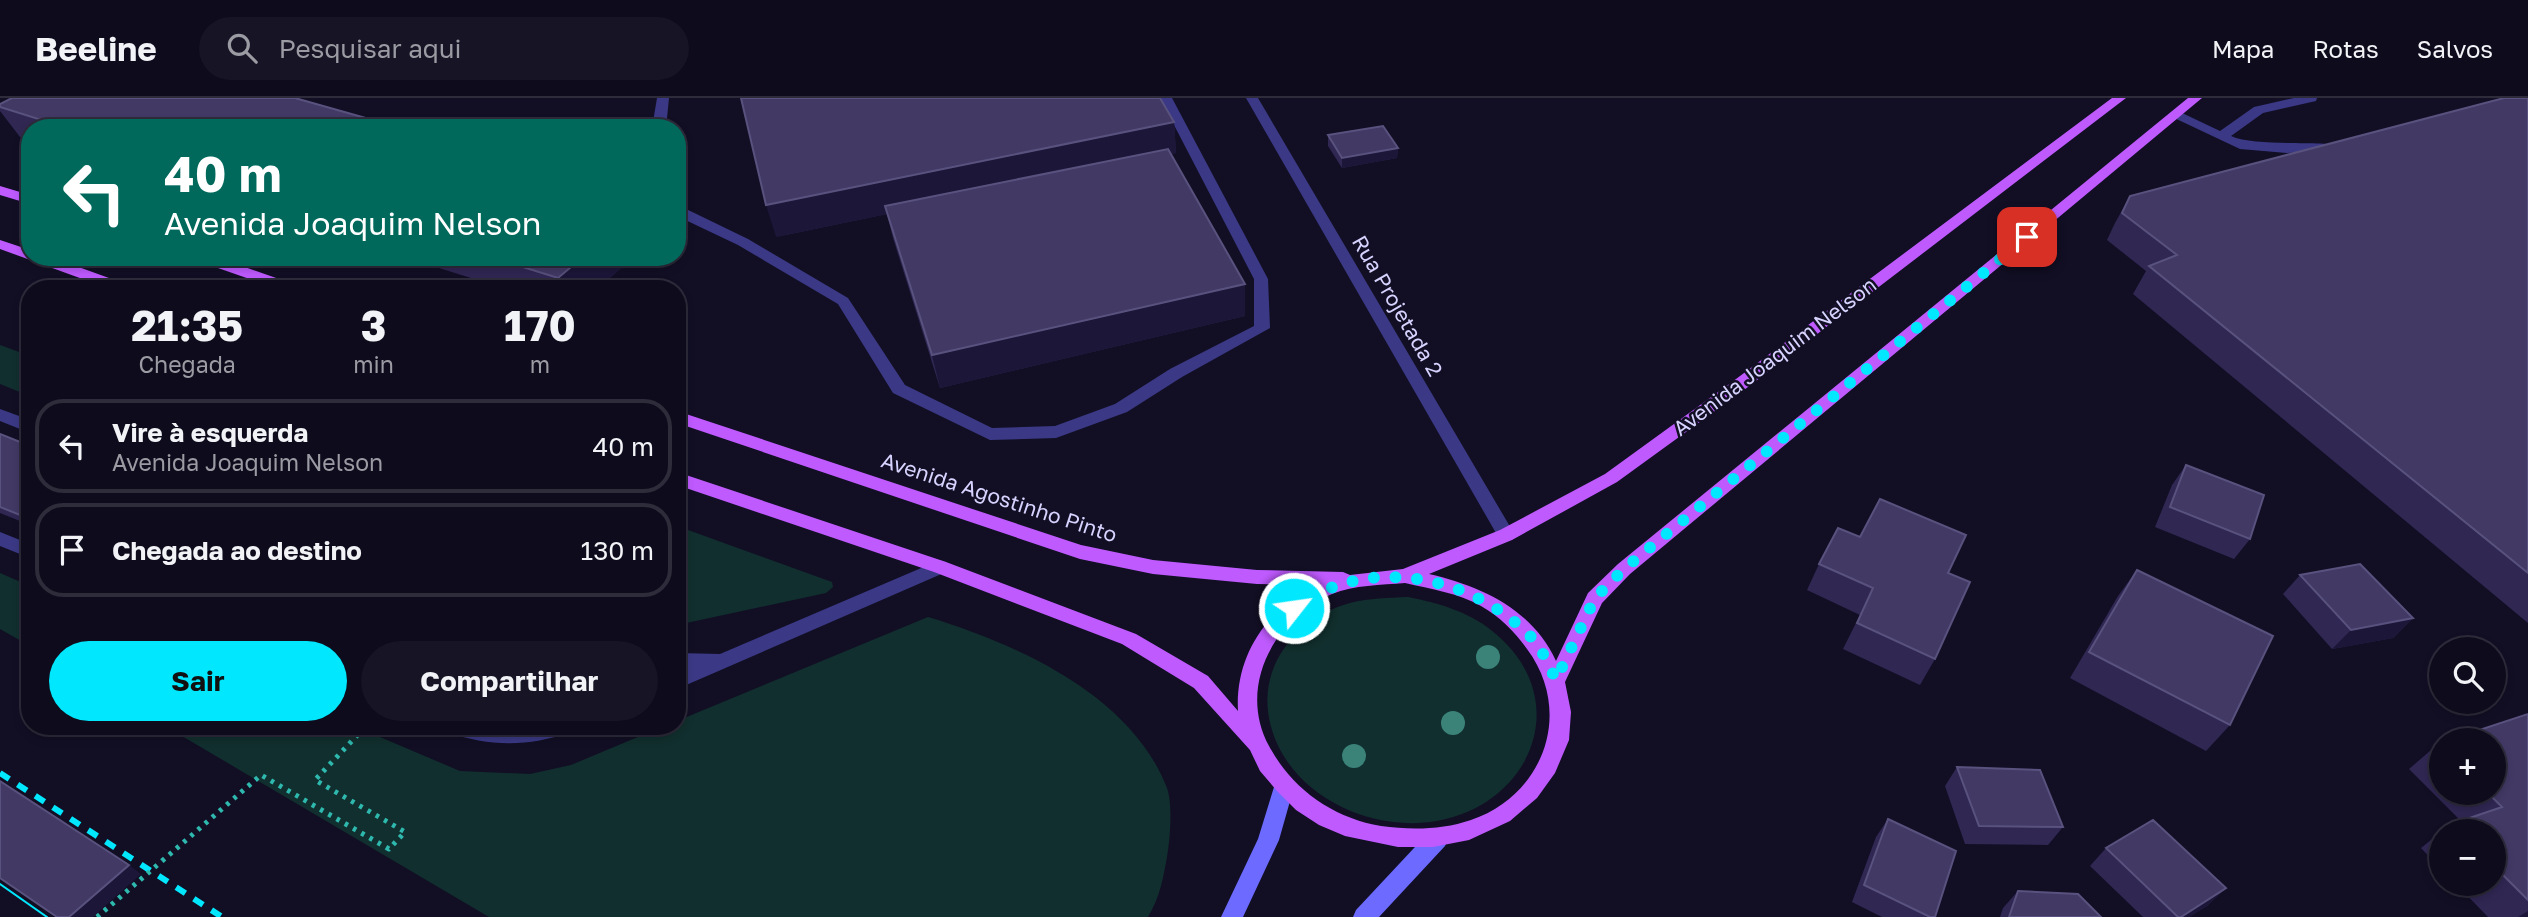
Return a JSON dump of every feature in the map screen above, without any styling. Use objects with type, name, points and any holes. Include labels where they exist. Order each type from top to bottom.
[{"type":"main road","name":"Avenida Joaquim Nelson","points":[[1405,576],[1506,536],[1611,478],[1742,383],[2120,98]]},
{"type":"main road","points":[[1556,680],[1595,598],[1624,569],[2196,98]]},
{"type":"main road","points":[[0,190],[21,197]]},
{"type":"main road","points":[[0,244],[21,252]]},
{"type":"main road","points":[[62,266],[101,280]]},
{"type":"main road","points":[[226,266],[268,280]]},
{"type":"main road","name":"Avenida Agostinho Pinto","points":[[686,420],[1080,552],[1153,567],[1257,577],[1357,579]]},
{"type":"main road","points":[[686,481],[940,567],[1129,639],[1202,682],[1255,744],[1267,766],[1284,787],[1327,819],[1381,837],[1437,839],[1487,825],[1527,798],[1553,762],[1562,721],[1556,680],[1534,640],[1499,608],[1454,586],[1405,576],[1357,579],[1313,594],[1276,621],[1254,657],[1245,700],[1255,744]]},
{"type":"main road","points":[[1233,917],[1268,840],[1284,787]]},
{"type":"main road","points":[[1364,917],[1437,839]]},
{"type":"street","points":[[660,119],[663,98]]},
{"type":"street","points":[[686,214],[743,242],[843,301],[900,389],[990,434],[1056,432],[1121,408],[1175,373],[1262,328],[1261,279],[1166,98]]},
{"type":"street","name":"Rua Projetada 2","points":[[1252,98],[1506,536]]},
{"type":"street","points":[[2222,136],[2259,110],[2311,98]]},
{"type":"street","points":[[2175,115],[2240,145],[2287,149],[2326,148],[2351,142]]},
{"type":"street","points":[[2262,160],[2287,149]]},
{"type":"street","points":[[0,415],[21,423]]},
{"type":"street","points":[[0,539],[21,547]]},
{"type":"street","points":[[686,677],[940,567]]},
{"type":"street","points":[[686,661],[725,660]]},
{"type":"street","points":[[489,735],[536,735]]},
{"type":"path","points":[[97,917],[261,775],[389,849],[405,832],[315,780],[358,735]]},
{"type":"path","points":[[102,896],[113,904]]},
{"type":"green space","points":[[0,345],[21,353],[21,392],[0,384]]},
{"type":"green space","points":[[686,529],[832,582],[833,587],[826,593],[686,623]]},
{"type":"green space","points":[[0,573],[21,582],[21,641],[0,629]]},
{"type":"green space","points":[[1408,597],[1452,609],[1491,630],[1518,657],[1532,687],[1537,717],[1531,747],[1517,773],[1494,796],[1465,813],[1430,822],[1403,823],[1376,819],[1350,811],[1326,798],[1304,781],[1287,761],[1275,738],[1268,711],[1269,683],[1275,666],[1283,649],[1302,629],[1325,613],[1350,603]]},
{"type":"green space","points":[[928,617],[998,642],[1033,658],[1099,700],[1127,726],[1150,755],[1167,788],[1170,803],[1168,850],[1155,902],[1148,917],[489,917],[180,735],[375,735],[460,771],[530,774],[571,765],[643,735],[686,735],[686,717]]},
{"type":"building","points":[[12,98],[295,98],[369,119],[38,119],[0,107],[0,104]]},
{"type":"building","points":[[741,98],[1160,98],[1174,122],[766,205]]},
{"type":"building","points":[[2504,98],[2528,98],[2528,573],[2149,266],[2177,255],[2122,213],[2130,196]]},
{"type":"building","points":[[1383,126],[1398,148],[1342,158],[1328,135]]},
{"type":"building","points":[[1168,149],[1245,284],[932,355],[885,206]]},
{"type":"building","points":[[520,266],[572,266],[558,278]]},
{"type":"building","points":[[0,434],[21,442],[21,515],[0,507]]},
{"type":"building","points":[[2186,465],[2264,495],[2250,539],[2170,507]]},
{"type":"building","points":[[1880,499],[1966,535],[1948,573],[1970,582],[1935,659],[1857,623],[1873,588],[1819,564],[1838,528],[1860,537]]},
{"type":"building","points":[[2360,564],[2413,618],[2351,630],[2300,575]]},
{"type":"building","points":[[2137,570],[2273,636],[2230,725],[2089,652]]},
{"type":"building","points":[[2528,714],[2528,900],[2506,878],[2506,819],[2467,819],[2506,805],[2506,728],[2485,728]]},
{"type":"building","points":[[1957,767],[2040,770],[2063,827],[1979,826]]},
{"type":"building","points":[[0,781],[129,865],[69,917],[57,917],[0,878]]},
{"type":"building","points":[[1888,819],[1956,851],[1935,917],[1864,885]]},
{"type":"building","points":[[2153,820],[2226,888],[2181,917],[2106,848]]},
{"type":"building","points":[[2018,891],[2078,894],[2101,917],[2009,917]]},
{"type":"tram line","points":[[0,884],[47,917]]},
{"type":"railway","points":[[0,773],[222,917]]},
{"type":"route","points":[[1294,608],[1313,594],[1357,579],[1405,576],[1454,586],[1499,608],[1534,640],[1556,680],[1579,626],[1595,598],[1624,569],[2027,237]]}]
